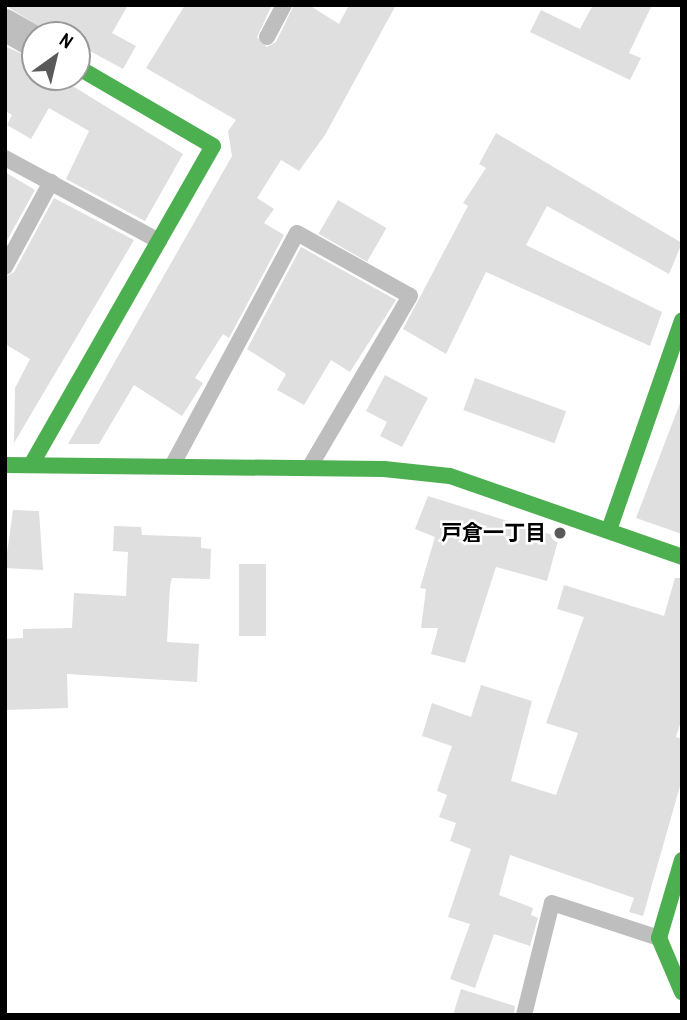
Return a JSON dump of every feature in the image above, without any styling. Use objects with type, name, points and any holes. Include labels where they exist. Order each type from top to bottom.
[{"type":"street","points":[[5,25],[21,34]]},
{"type":"street","points":[[31,466],[213,146],[91,75]]},
{"type":"street","points":[[609,530],[682,320]]},
{"type":"street","points":[[5,465],[309,468],[450,476],[682,557]]},
{"type":"street","points":[[682,860],[659,938],[682,992]]},
{"type":"lane","points":[[267,37],[284,5]]},
{"type":"lane","points":[[5,158],[159,241]]},
{"type":"lane","points":[[5,267],[51,182]]},
{"type":"lane","points":[[172,467],[297,233],[410,296],[309,468]]},
{"type":"lane","points":[[524,1015],[552,903],[659,938]]},
{"type":"building","points":[[5,5],[128,5],[112,33],[136,46],[123,69],[91,52],[91,21],[30,21]]},
{"type":"building","points":[[185,5],[272,5],[257,37],[267,47],[276,42],[294,5],[309,5],[339,24],[349,5],[396,5],[325,135],[299,171],[281,160],[257,198],[274,209],[264,223],[284,235],[229,338],[223,334],[195,378],[203,383],[182,416],[134,385],[99,444],[68,444],[232,156],[228,131],[236,120],[146,68]]},
{"type":"building","points":[[593,5],[652,5],[629,53],[641,58],[630,80],[530,32],[541,10],[580,29]]},
{"type":"building","points":[[5,46],[21,53],[21,91],[81,91],[183,154],[145,221],[66,179],[89,131],[49,108],[31,139],[7,125],[12,115],[5,111]]},
{"type":"building","points":[[496,133],[682,243],[669,274],[547,206],[526,245],[662,312],[650,346],[486,272],[446,354],[403,329],[468,206],[463,203],[486,168],[479,164]]},
{"type":"building","points":[[5,172],[35,190],[5,244]]},
{"type":"building","points":[[54,198],[134,240],[14,443],[15,388],[30,359],[5,344],[5,277],[14,272]]},
{"type":"building","points":[[338,200],[386,228],[367,262],[318,234]]},
{"type":"building","points":[[301,247],[396,300],[350,372],[331,360],[304,405],[277,390],[286,374],[247,349]]},
{"type":"building","points":[[385,375],[428,398],[402,447],[380,436],[387,422],[366,411]]},
{"type":"building","points":[[475,378],[566,411],[555,443],[463,410]]},
{"type":"building","points":[[682,398],[682,534],[636,518]]},
{"type":"building","points":[[428,496],[559,537],[547,581],[496,567],[465,663],[431,654],[438,628],[421,628],[426,589],[420,588],[435,537],[415,529]]},
{"type":"building","points":[[13,510],[39,511],[43,570],[5,568]]},
{"type":"building","points":[[114,526],[141,527],[142,535],[201,537],[201,548],[211,549],[210,579],[172,578],[170,586],[167,642],[199,644],[197,682],[67,674],[68,708],[5,710],[5,639],[23,638],[23,629],[72,628],[74,593],[126,596],[128,552],[113,551]]},
{"type":"building","points":[[239,564],[266,564],[266,636],[239,636]]},
{"type":"building","points":[[675,578],[682,578],[682,718],[676,737],[682,739],[682,779],[643,916],[629,912],[634,898],[510,855],[499,895],[533,908],[531,915],[538,918],[530,946],[494,934],[475,988],[450,979],[470,924],[448,917],[471,849],[450,841],[456,823],[439,817],[447,795],[437,791],[452,746],[422,736],[432,703],[471,717],[481,685],[532,701],[511,781],[556,795],[578,733],[546,723],[584,617],[557,609],[564,585],[664,616]]},
{"type":"building","points":[[461,989],[515,1006],[514,1015],[453,1015]]},
{"type":"traffic: fast","points":[[31,465],[213,146],[91,75]]},
{"type":"traffic: fast","points":[[609,530],[682,320]]},
{"type":"traffic: fast","points":[[5,465],[384,469],[450,476],[682,557]]},
{"type":"traffic: fast","points":[[682,860],[659,938],[682,992]]},
{"type":"place","name":"戸倉一丁目","points":[[560,533]]}]
